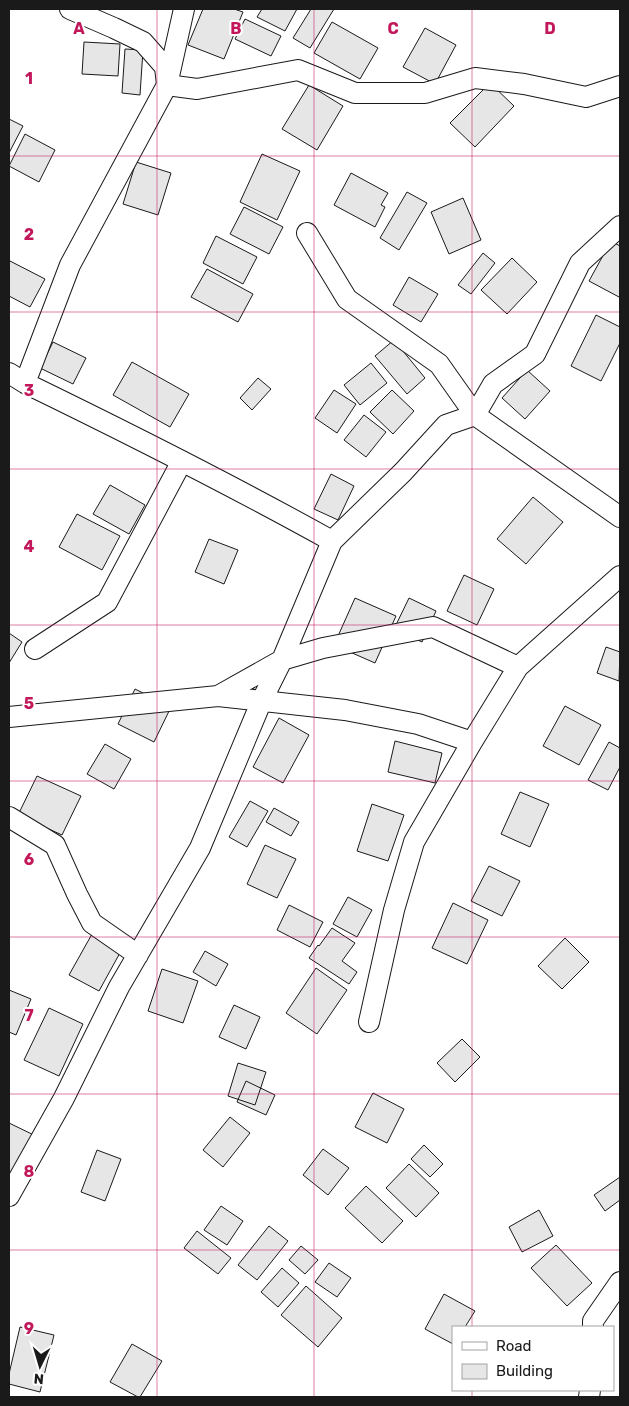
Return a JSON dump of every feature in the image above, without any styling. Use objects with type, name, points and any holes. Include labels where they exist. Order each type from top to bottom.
[{"type":"street","points":[[70,9],[143,42],[164,67],[167,85]]},
{"type":"street","points":[[184,9],[167,85],[70,265],[17,378],[268,505],[332,541]]},
{"type":"street","points":[[167,85],[197,89],[298,70],[355,93],[425,93],[475,78],[524,84],[586,97],[620,86]]},
{"type":"street","points":[[9,1196],[64,1098],[119,987],[200,848],[262,700],[282,660],[332,541],[403,472],[446,425],[475,415],[494,384],[535,354],[580,263],[620,226]]},
{"type":"street","points":[[307,233],[347,299],[439,364],[475,415],[620,517]]},
{"type":"street","points":[[35,649],[107,602],[182,461]]},
{"type":"street","points":[[369,1022],[394,910],[414,842],[518,667],[620,576]]},
{"type":"street","points":[[218,696],[282,660],[323,648],[433,627],[518,667]]},
{"type":"street","points":[[9,717],[218,696],[345,710],[418,724],[472,742]]},
{"type":"street","points":[[9,817],[55,846],[92,923],[138,955]]},
{"type":"street","points":[[593,1326],[593,1321],[620,1282]]},
{"type":"building","points":[[203,9],[234,9],[243,12],[224,59],[188,45]]},
{"type":"building","points":[[262,9],[297,9],[285,31],[257,17]]},
{"type":"building","points":[[311,9],[334,9],[310,48],[293,38]]},
{"type":"building","points":[[245,19],[281,36],[271,56],[235,39]]},
{"type":"building","points":[[332,22],[378,48],[360,79],[314,53]]},
{"type":"building","points":[[425,28],[456,45],[435,84],[403,67]]},
{"type":"building","points":[[84,42],[120,44],[118,76],[82,74]]},
{"type":"building","points":[[125,49],[143,50],[140,95],[122,93]]},
{"type":"building","points":[[490,83],[514,106],[475,147],[450,123]]},
{"type":"building","points":[[309,85],[343,106],[317,150],[282,129]]},
{"type":"building","points":[[9,119],[23,126],[9,153]]},
{"type":"building","points":[[25,134],[55,150],[39,182],[9,166]]},
{"type":"building","points":[[262,154],[300,171],[277,220],[240,202]]},
{"type":"building","points":[[136,162],[171,173],[158,215],[123,204]]},
{"type":"building","points":[[351,173],[388,193],[381,205],[385,207],[375,227],[334,205]]},
{"type":"building","points":[[407,192],[427,203],[399,250],[380,238]]},
{"type":"building","points":[[463,198],[481,240],[449,254],[431,212]]},
{"type":"building","points":[[244,207],[283,227],[269,254],[230,234]]},
{"type":"building","points":[[216,236],[257,257],[243,284],[203,263]]},
{"type":"building","points":[[611,241],[620,246],[619,297],[589,281]]},
{"type":"building","points":[[483,253],[495,263],[471,294],[458,285]]},
{"type":"building","points":[[512,258],[537,282],[507,314],[481,290]]},
{"type":"building","points":[[10,261],[45,279],[30,307],[9,296]]},
{"type":"building","points":[[207,269],[253,294],[238,322],[191,297]]},
{"type":"building","points":[[409,277],[438,294],[421,322],[393,305]]},
{"type":"building","points":[[596,315],[620,327],[620,343],[601,381],[571,366]]},
{"type":"building","points":[[394,340],[425,378],[407,394],[375,356]]},
{"type":"building","points":[[53,342],[86,358],[73,384],[40,368]]},
{"type":"building","points":[[132,362],[189,394],[170,427],[113,395]]},
{"type":"building","points":[[371,363],[387,383],[360,405],[344,385]]},
{"type":"building","points":[[527,370],[550,391],[525,419],[502,398]]},
{"type":"building","points":[[258,378],[271,389],[252,410],[240,398]]},
{"type":"building","points":[[334,390],[356,404],[337,433],[315,418]]},
{"type":"building","points":[[392,390],[414,411],[393,434],[370,412]]},
{"type":"building","points":[[364,415],[386,432],[366,457],[344,440]]},
{"type":"building","points":[[331,474],[354,486],[338,520],[314,509]]},
{"type":"building","points":[[110,485],[145,505],[129,534],[93,514]]},
{"type":"building","points":[[533,497],[563,522],[526,564],[497,539]]},
{"type":"building","points":[[77,514],[120,536],[102,570],[59,547]]},
{"type":"building","points":[[209,539],[238,550],[224,584],[195,572]]},
{"type":"building","points":[[464,575],[494,589],[477,625],[447,611]]},
{"type":"building","points":[[355,598],[396,616],[375,663],[334,645]]},
{"type":"building","points":[[409,598],[436,611],[422,642],[394,629]]},
{"type":"building","points":[[9,633],[22,642],[9,663]]},
{"type":"building","points":[[606,647],[620,652],[619,681],[597,673]]},
{"type":"building","points":[[135,689],[171,707],[154,742],[118,724]]},
{"type":"building","points":[[565,706],[601,725],[579,765],[543,746]]},
{"type":"building","points":[[279,718],[309,735],[283,783],[253,767]]},
{"type":"building","points":[[395,741],[442,753],[435,783],[388,772]]},
{"type":"building","points":[[609,742],[620,748],[620,767],[608,790],[588,780]]},
{"type":"building","points":[[105,744],[131,759],[114,789],[87,774]]},
{"type":"building","points":[[37,776],[81,796],[62,835],[18,815]]},
{"type":"building","points":[[520,792],[549,804],[530,847],[501,834]]},
{"type":"building","points":[[250,801],[268,811],[247,847],[229,837]]},
{"type":"building","points":[[372,804],[404,815],[388,861],[357,851]]},
{"type":"building","points":[[274,808],[299,822],[291,836],[266,822]]},
{"type":"building","points":[[265,845],[296,859],[277,898],[247,884]]},
{"type":"building","points":[[489,866],[520,881],[502,916],[471,901]]},
{"type":"building","points":[[348,897],[372,910],[357,937],[333,924]]},
{"type":"building","points":[[453,903],[488,920],[467,964],[432,948]]},
{"type":"building","points":[[289,905],[323,922],[310,947],[277,930]]},
{"type":"building","points":[[332,928],[355,943],[342,961],[357,972],[349,984],[309,958]]},
{"type":"building","points":[[92,934],[121,951],[99,991],[69,975]]},
{"type":"building","points":[[565,938],[589,962],[562,989],[538,966]]},
{"type":"building","points":[[205,951],[228,964],[216,986],[193,972]]},
{"type":"building","points":[[316,968],[347,990],[317,1034],[286,1013]]},
{"type":"building","points":[[162,969],[198,981],[183,1023],[148,1011]]},
{"type":"building","points":[[9,990],[31,999],[16,1035],[9,1032]]},
{"type":"building","points":[[234,1005],[260,1017],[246,1049],[219,1037]]},
{"type":"building","points":[[49,1008],[83,1024],[59,1076],[24,1060]]},
{"type":"building","points":[[462,1039],[480,1057],[455,1082],[437,1063]]},
{"type":"building","points":[[238,1063],[266,1072],[255,1105],[228,1096]]},
{"type":"building","points":[[246,1081],[275,1095],[266,1115],[237,1102]]},
{"type":"building","points":[[373,1093],[404,1109],[387,1143],[355,1127]]},
{"type":"building","points":[[230,1117],[250,1133],[223,1167],[203,1150]]},
{"type":"building","points":[[9,1123],[40,1138],[9,1179]]},
{"type":"building","points":[[424,1145],[443,1164],[430,1177],[411,1159]]},
{"type":"building","points":[[323,1149],[349,1168],[328,1195],[303,1175]]},
{"type":"building","points":[[97,1150],[121,1159],[105,1201],[81,1192]]},
{"type":"building","points":[[409,1164],[439,1193],[416,1217],[386,1188]]},
{"type":"building","points":[[620,1177],[620,1200],[605,1211],[594,1195]]},
{"type":"building","points":[[366,1186],[403,1221],[382,1243],[345,1208]]},
{"type":"building","points":[[221,1206],[243,1221],[227,1245],[204,1230]]},
{"type":"building","points":[[539,1210],[553,1236],[522,1252],[509,1227]]},
{"type":"building","points":[[269,1226],[288,1241],[257,1280],[238,1265]]},
{"type":"building","points":[[197,1231],[231,1258],[218,1274],[184,1248]]},
{"type":"building","points":[[556,1245],[592,1283],[567,1306],[531,1268]]},
{"type":"building","points":[[301,1246],[318,1260],[305,1274],[289,1260]]},
{"type":"building","points":[[329,1263],[351,1278],[337,1297],[315,1282]]},
{"type":"building","points":[[282,1268],[299,1283],[278,1307],[261,1292]]},
{"type":"building","points":[[306,1286],[342,1318],[318,1347],[281,1315]]},
{"type":"building","points":[[444,1294],[475,1311],[466,1326],[452,1326],[452,1343],[425,1329]]},
{"type":"building","points":[[20,1327],[54,1335],[40,1392],[9,1384],[9,1374]]},
{"type":"building","points":[[132,1344],[162,1361],[140,1397],[110,1382]]}]
